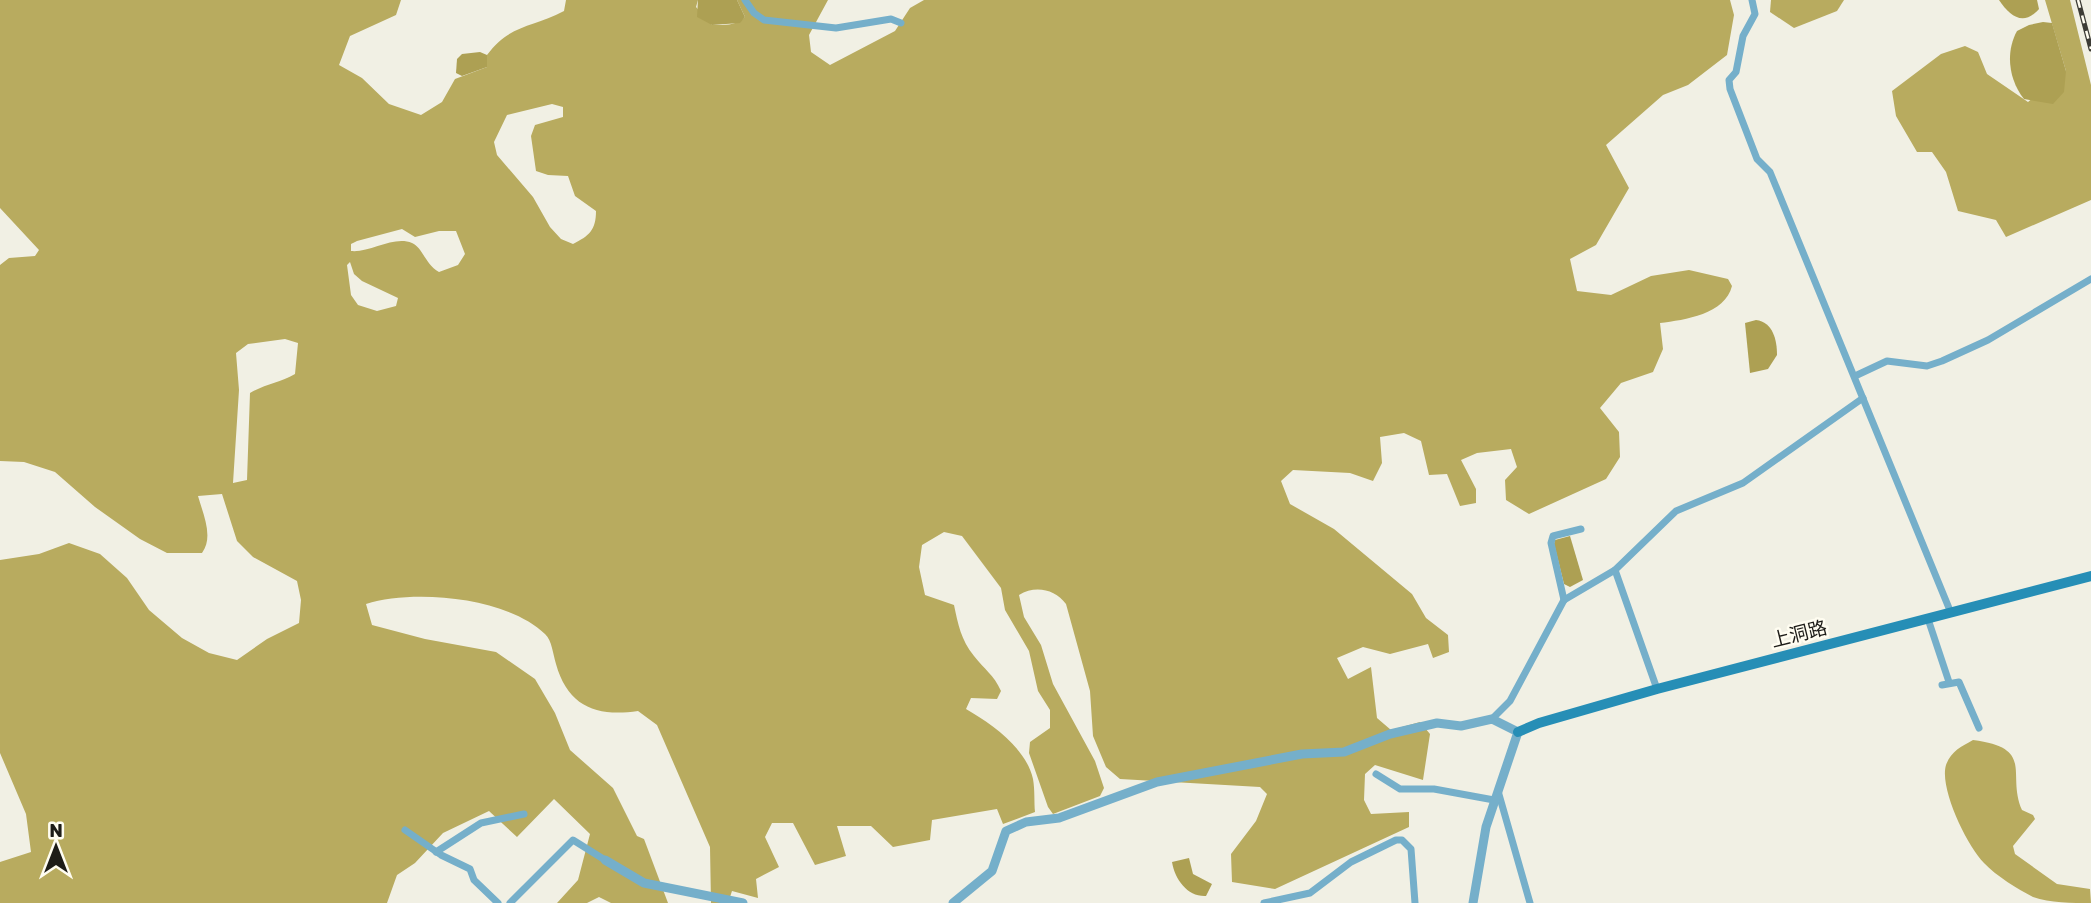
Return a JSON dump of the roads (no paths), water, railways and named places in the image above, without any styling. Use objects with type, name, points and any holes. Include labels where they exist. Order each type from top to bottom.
[{"type":"main road","name":"上洞路","points":[[1518,732],[1539,723],[1657,689],[2091,576]]},
{"type":"street","points":[[745,0],[754,13],[764,20],[836,28],[891,19],[901,23]]},
{"type":"street","points":[[1752,0],[1755,14],[1743,36],[1736,72],[1729,80],[1730,89],[1757,159],[1770,172],[1951,613]]},
{"type":"street","points":[[1855,376],[1887,361],[1927,366],[1942,361],[1988,340],[2091,279]]},
{"type":"street","points":[[953,903],[992,870],[1006,831],[1026,822],[1059,818],[1157,782],[1302,754],[1344,752],[1391,734],[1437,723],[1461,726],[1492,719],[1510,701],[1564,600],[1615,570],[1676,512],[1743,483],[1863,398]]},
{"type":"street","points":[[1564,600],[1551,543],[1553,536],[1581,529]]},
{"type":"street","points":[[1615,570],[1657,689]]},
{"type":"street","points":[[1928,619],[1945,684],[1959,682],[1979,728]]},
{"type":"street","points":[[1473,903],[1486,827],[1518,732],[1492,719]]},
{"type":"street","points":[[1376,774],[1400,789],[1434,789],[1494,800]]},
{"type":"street","points":[[1497,790],[1530,903]]},
{"type":"street","points":[[436,852],[481,823],[524,814]]},
{"type":"street","points":[[405,830],[436,852],[470,869],[474,880],[498,903]]},
{"type":"street","points":[[510,903],[573,840],[645,883],[743,903]]},
{"type":"street","points":[[1264,903],[1310,893],[1351,862],[1396,840],[1402,840],[1411,849],[1415,903]]},
{"type":"railway","points":[[2078,0],[2091,49]]}]
